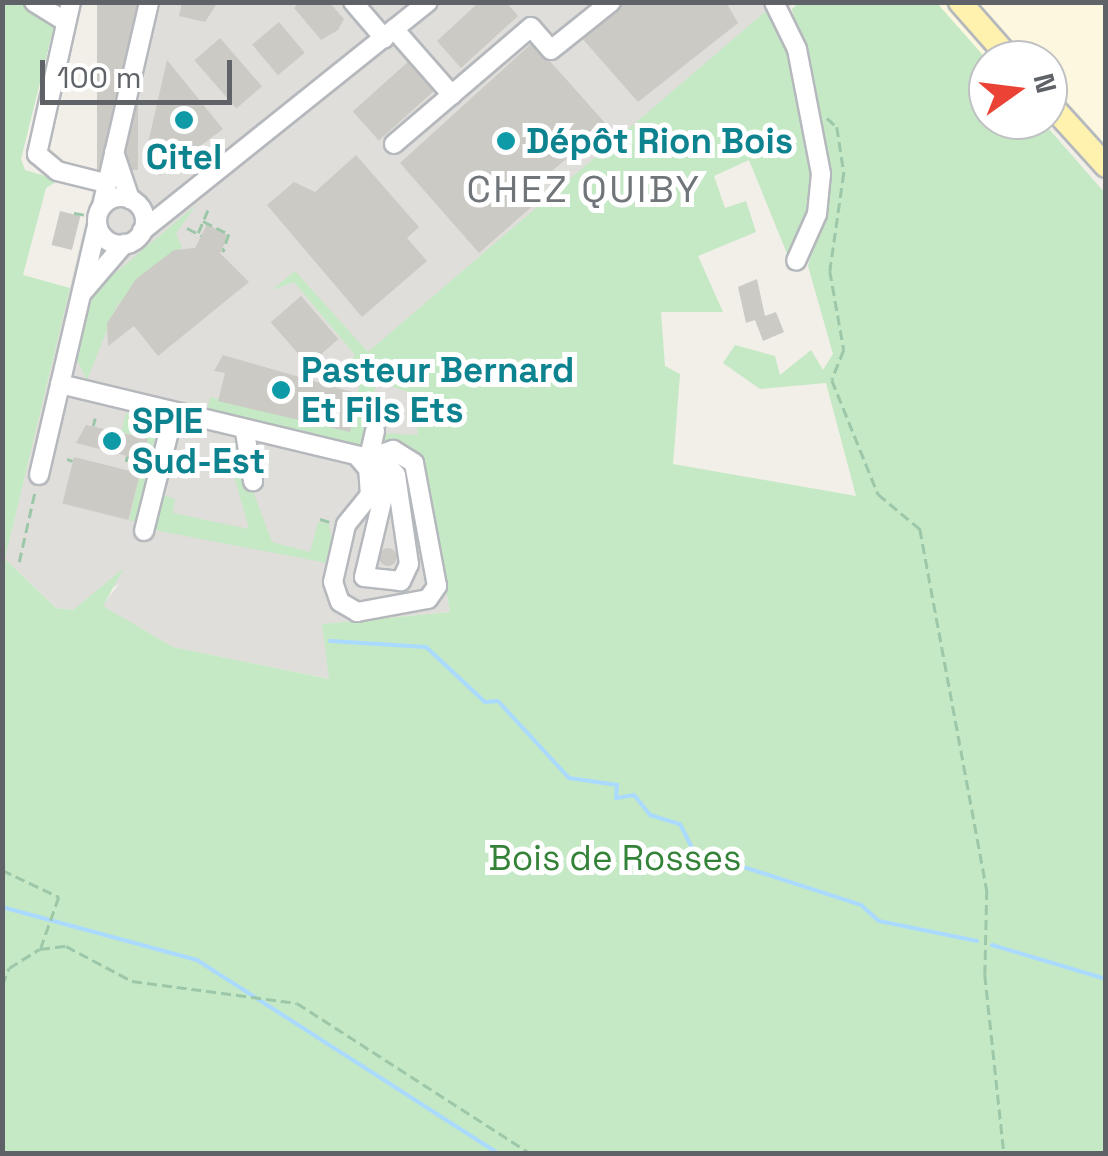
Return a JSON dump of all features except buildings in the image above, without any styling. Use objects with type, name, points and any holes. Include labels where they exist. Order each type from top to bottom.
[{"type":"main road","points":[[960,2],[993,40]]},
{"type":"main road","points":[[1068,124],[1106,166]]},
{"type":"street","points":[[34,2],[66,22]]},
{"type":"street","points":[[71,2],[37,154],[92,183]]},
{"type":"street","points":[[39,475],[99,215],[92,183],[114,152],[149,2]]},
{"type":"street","points":[[354,2],[452,95]]},
{"type":"street","points":[[78,302],[124,244],[428,2]]},
{"type":"street","points":[[394,144],[531,27],[551,50],[611,2]]},
{"type":"street","points":[[774,3],[790,27],[821,194],[796,261]]},
{"type":"street","points":[[114,152],[142,231]]},
{"type":"street","points":[[99,215],[134,202],[185,198]]},
{"type":"street","points":[[99,215],[124,244]]},
{"type":"street","points":[[60,384],[174,412],[305,452],[364,458],[396,474]]},
{"type":"street","points":[[144,531],[174,412]]},
{"type":"street","points":[[364,458],[393,450],[416,467],[437,582],[428,599],[363,612],[337,598],[346,525],[372,487],[364,458],[375,431]]},
{"type":"street","points":[[245,432],[252,481]]},
{"type":"street","points":[[364,458],[385,489],[364,573],[373,585],[403,580],[409,564],[396,474]]},
{"type":"street","points":[[396,474],[395,532],[409,564]]},
{"type":"street","points":[[368,552],[395,532]]},
{"type":"path","points":[[809,117],[837,126],[844,173],[830,257],[844,350],[833,384],[878,494],[920,529],[987,890],[985,974],[1004,1154]]},
{"type":"path","points":[[186,228],[200,234],[210,205]]},
{"type":"path","points":[[203,221],[229,234],[223,252]]},
{"type":"path","points":[[93,426],[95,418]]},
{"type":"path","points":[[126,462],[127,456]]},
{"type":"path","points":[[66,460],[73,461]]},
{"type":"path","points":[[19,562],[39,475]]},
{"type":"path","points":[[2,870],[59,897],[40,949]]},
{"type":"path","points":[[2,985],[9,968],[40,949],[92,954],[132,981],[297,1004],[531,1154]]},
{"type":"shaded area","points":[[138,3],[800,3],[766,12],[351,367],[411,393],[450,612],[323,624],[330,679],[173,647],[102,606],[119,584],[73,610],[56,608],[5,559]]},
{"type":"shaded area","points":[[937,3],[1105,3],[1105,145],[1068,103],[1068,40],[970,40]]},
{"type":"green space","name":"Bois de Rosses","points":[[800,2],[937,3],[970,40],[968,140],[1059,140],[1105,193],[1105,1153],[3,1153],[2,3],[48,3],[57,14],[21,159],[25,170],[59,180],[46,188],[23,275],[70,288],[5,559],[56,608],[73,610],[124,568],[103,606],[173,647],[329,679],[322,624],[450,612],[424,467],[380,442],[383,433],[418,435],[411,393],[377,381],[363,448],[207,412],[210,397],[350,432],[361,377],[344,372],[355,355],[294,282],[272,290],[295,271],[368,352],[766,11],[787,40],[813,174],[810,214],[790,261],[749,160],[714,176],[725,208],[746,201],[756,232],[698,256],[723,312],[661,312],[665,366],[680,374],[673,464],[856,496],[826,383],[760,389],[723,363],[735,345],[775,356],[780,375],[811,350],[823,370],[833,354],[808,266],[831,183],[792,9]]},
{"type":"green space","points":[[196,205],[176,234],[182,247],[117,305],[87,380],[76,358],[94,291]]},
{"type":"green space","points":[[126,413],[159,421],[136,522],[129,520],[148,439],[121,432]]},
{"type":"green space","points":[[174,426],[208,435],[177,436],[162,495],[175,499],[173,513],[249,529],[231,465],[234,440],[272,542],[310,552],[318,522],[329,524],[332,541],[343,527],[330,572],[327,563],[149,529]]},
{"type":"waterway","points":[[330,641],[426,647],[485,702],[498,701],[569,778],[617,785],[616,798],[634,795],[650,815],[680,824],[694,851],[861,905],[879,921],[977,941]]},
{"type":"waterway","points":[[2,907],[197,960],[499,1154]]},
{"type":"waterway","points":[[992,945],[1106,979]]},
{"type":"place","name":"Citel","points":[[184,120]]},
{"type":"place","name":"Dépôt Rion Bois","points":[[506,141]]},
{"type":"place","name":"Pasteur Bernard Et Fils Ets","points":[[281,390]]},
{"type":"place","name":"SPIE Sud-Est","points":[[112,441]]},
{"type":"district","name":"CHEZ QUIBY","points":[[584,190]]}]
